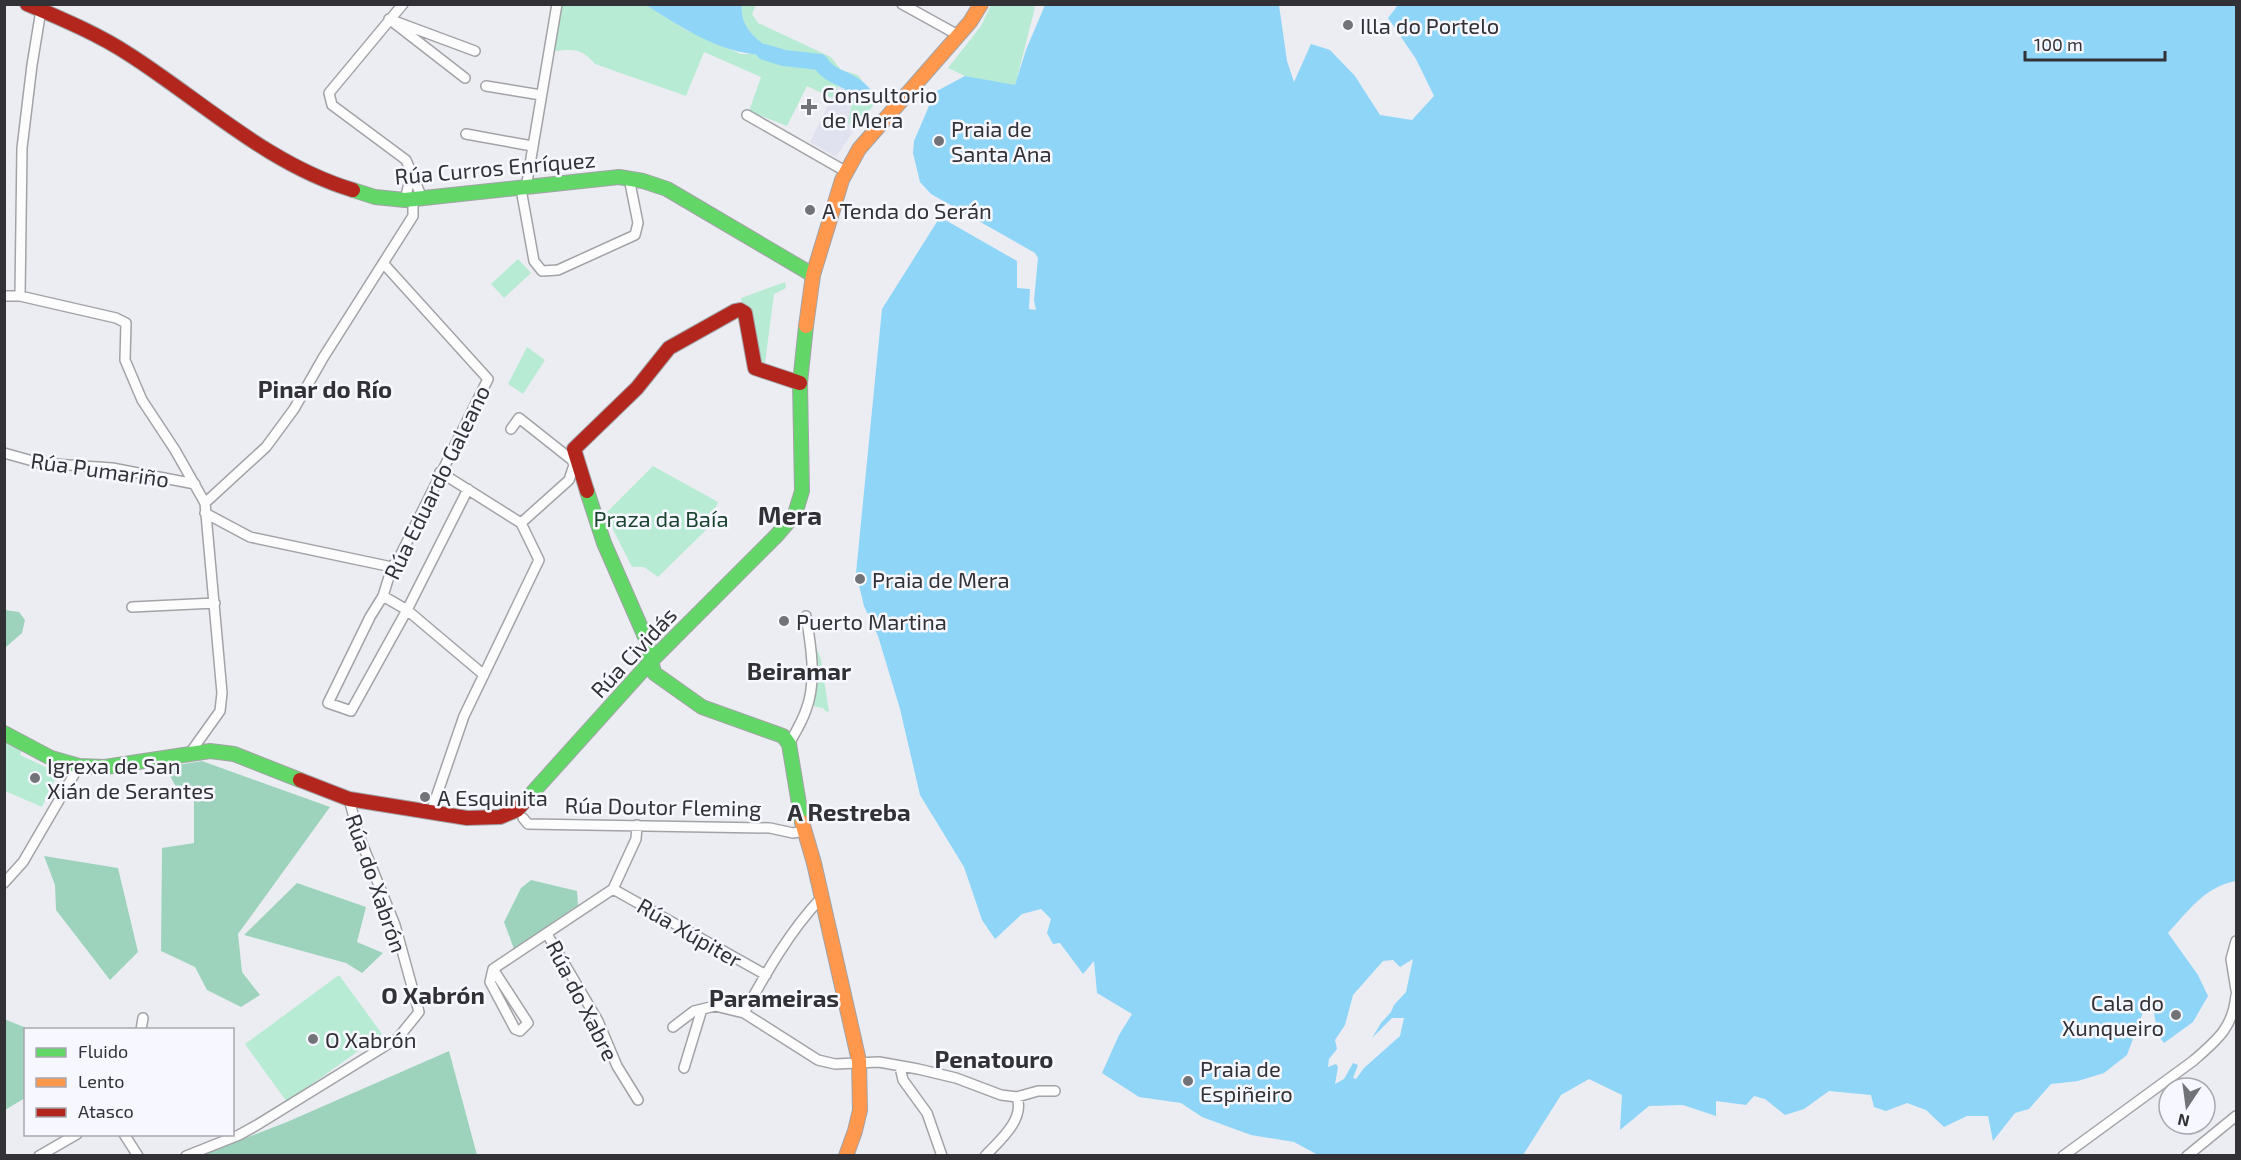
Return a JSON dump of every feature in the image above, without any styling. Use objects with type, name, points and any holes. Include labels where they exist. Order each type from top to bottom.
[{"type":"street","name":"Rúa Curros Enríquez","points":[[27,4],[72,22],[110,43],[268,152],[307,173],[375,197],[413,199],[524,189],[619,177],[629,178],[653,183],[667,189],[813,275]]},
{"type":"street","points":[[205,508],[266,447],[294,409],[323,358],[413,216],[411,176],[406,160],[332,105],[329,93],[403,4]]},
{"type":"street","points":[[558,4],[524,189],[534,261],[543,271],[558,270],[635,235],[638,223],[629,178]]},
{"type":"street","points":[[902,4],[958,35]]},
{"type":"street","name":"Rúa Cividás","points":[[516,814],[652,660],[784,528],[795,514],[802,492],[800,383],[813,275],[845,171],[858,149],[958,35],[981,4]]},
{"type":"street","points":[[20,296],[22,148],[41,10]]},
{"type":"street","points":[[389,19],[475,51]]},
{"type":"street","points":[[389,19],[465,78]]},
{"type":"street","points":[[486,86],[542,95]]},
{"type":"street","points":[[747,115],[845,171]]},
{"type":"street","points":[[466,134],[532,146]]},
{"type":"street","points":[[411,176],[413,199]]},
{"type":"street","name":"Rúa Eduardo Galeano","points":[[383,263],[488,379],[403,552],[392,567],[383,596],[370,617],[328,703],[351,711],[407,610],[468,489]]},
{"type":"street","points":[[4,296],[20,296],[116,318],[126,323],[125,360],[142,400],[195,484],[205,508],[222,693],[220,711],[190,753]]},
{"type":"street","points":[[800,383],[755,368],[745,313],[740,310],[669,348],[637,388],[574,449],[574,455],[584,471],[584,482],[604,545],[630,599],[652,660],[654,673],[702,707],[783,736],[789,744],[804,831],[814,862],[859,1061],[862,1092],[857,1127],[846,1155]]},
{"type":"street","points":[[511,429],[519,418],[572,460],[574,465],[569,480],[521,523]]},
{"type":"street","name":"Rúa Pumariño","points":[[4,453],[40,463],[112,468],[195,484]]},
{"type":"street","points":[[430,812],[464,716],[539,560],[521,523],[441,472]]},
{"type":"street","points":[[205,508],[250,537],[392,567]]},
{"type":"street","name":"Rúa Eduardo Galeano","points":[[383,596],[407,610]]},
{"type":"street","points":[[132,607],[215,603]]},
{"type":"street","points":[[407,610],[484,675]]},
{"type":"street","points":[[789,744],[807,709],[811,692],[810,638],[806,616]]},
{"type":"street","name":"Rúa Doutor Fleming","points":[[4,734],[51,758],[79,766],[105,767],[210,751],[234,754],[349,799],[486,819],[516,814],[528,824],[770,828],[794,833],[804,831]]},
{"type":"street","points":[[4,883],[22,862],[79,766]]},
{"type":"street","name":"Rúa do Xabrón","points":[[186,1155],[239,1135],[257,1125],[398,1038],[419,1012],[395,925],[359,836],[349,799]]},
{"type":"street","points":[[614,889],[636,839],[637,825]]},
{"type":"street","name":"Rúa do Xabre","points":[[614,889],[547,934],[598,1021],[617,1066],[638,1100]]},
{"type":"street","name":"Rúa Xúpiter","points":[[614,889],[766,975]]},
{"type":"street","points":[[744,1013],[804,916],[821,898]]},
{"type":"street","points":[[494,969],[528,1023],[520,1031],[515,1029],[490,982],[494,969],[547,934]]},
{"type":"street","points":[[2063,1155],[2193,1061],[2227,1028],[2235,1011],[2236,992],[2232,959],[2236,941]]},
{"type":"street","points":[[673,1028],[694,1011],[715,1006],[744,1013],[818,1060],[835,1064],[859,1061],[879,1062],[918,1069],[956,1078],[1001,1095],[1017,1097],[1038,1091],[1055,1090]]},
{"type":"street","points":[[684,1068],[702,1009]]},
{"type":"street","points":[[141,1028],[143,1018]]},
{"type":"street","points":[[900,1067],[903,1080],[927,1113],[942,1155]]},
{"type":"street","points":[[985,1155],[1014,1122],[1019,1110],[1017,1097]]},
{"type":"street","points":[[2187,1155],[2236,1116]]},
{"type":"street","points":[[39,1155],[73,1136]]},
{"type":"street","points":[[125,1136],[138,1155]]},
{"type":"shaded area","points":[[839,83],[854,94],[848,123],[856,127],[836,157],[810,142]]},
{"type":"green space","points":[[592,4],[646,4],[684,29],[741,54],[753,54],[775,61],[784,60],[784,56],[760,42],[744,23],[742,5],[756,5],[752,14],[758,23],[831,57],[841,70],[858,75],[877,101],[856,127],[848,123],[854,94],[840,83],[832,98],[807,86],[787,126],[749,111],[761,77],[704,52],[686,96],[595,64],[582,52],[554,51],[562,5],[591,6]]},
{"type":"green space","points":[[991,5],[1035,7],[1015,86],[965,76],[948,68],[981,26]]},
{"type":"green space","points":[[518,259],[531,273],[504,298],[491,284]]},
{"type":"green space","points":[[785,282],[786,288],[774,294],[765,363],[751,357],[741,298]]},
{"type":"green space","points":[[527,347],[545,360],[523,394],[508,384]]},
{"type":"green space","name":"Praza da Baía","points":[[653,466],[718,502],[708,528],[658,577],[644,567],[632,567],[605,514]]},
{"type":"green space","points":[[5,610],[19,612],[25,620],[22,633],[6,647]]},
{"type":"green space","points":[[814,643],[821,659],[829,712],[813,706],[816,683]]},
{"type":"green space","points":[[4,741],[22,748],[20,755],[58,773],[42,807],[5,791]]},
{"type":"green space","points":[[202,761],[330,807],[238,934],[242,972],[260,995],[241,1007],[207,990],[195,967],[161,951],[162,848],[194,843],[194,794],[175,785],[165,767]]},
{"type":"green space","points":[[44,856],[118,868],[138,952],[110,980],[56,910],[55,885]]},
{"type":"green space","points":[[531,880],[577,891],[578,905],[514,949],[504,922],[521,888]]},
{"type":"green space","points":[[297,883],[366,907],[357,942],[383,953],[362,973],[346,963],[244,935]]},
{"type":"green space","name":"O Xabrón","points":[[339,975],[382,1034],[287,1102],[245,1044]]},
{"type":"green space","points":[[4,1019],[26,1028],[24,1028],[24,1099],[5,1110]]},
{"type":"green space","points":[[449,1051],[477,1155],[201,1155],[287,1122]]},
{"type":"water","points":[[646,5],[742,5],[744,23],[748,30],[761,42],[785,56],[784,60],[738,51],[710,42]]},
{"type":"water","points":[[1045,5],[1279,5],[1287,61],[1294,82],[1311,44],[1330,50],[1355,76],[1380,115],[1412,120],[1434,96],[1416,59],[1388,18],[1398,5],[2236,5],[2236,881],[2207,894],[2190,908],[2168,933],[2198,975],[2208,996],[2193,1022],[2164,1043],[2158,1035],[2153,1007],[2143,1012],[2127,1055],[2104,1073],[2078,1081],[2051,1084],[2029,1109],[2015,1113],[1993,1141],[1988,1116],[1967,1116],[1944,1127],[1926,1110],[1907,1103],[1886,1111],[1874,1107],[1871,1095],[1829,1091],[1804,1109],[1785,1115],[1765,1099],[1754,1096],[1746,1105],[1716,1101],[1716,1116],[1683,1105],[1649,1106],[1620,1130],[1622,1095],[1589,1079],[1561,1095],[1523,1155],[1318,1155],[1294,1142],[1251,1135],[1202,1117],[1181,1103],[1139,1097],[1102,1073],[1119,1035],[1132,1014],[1097,993],[1094,961],[1083,974],[1060,943],[1053,944],[1047,933],[1051,919],[1041,909],[1022,914],[995,939],[982,920],[964,867],[920,795],[900,709],[878,636],[864,606],[856,573],[882,309],[940,217],[1017,261],[1017,288],[1030,289],[1029,309],[1036,310],[1034,300],[1038,258],[1035,253],[931,194],[920,182],[913,153],[914,141],[935,92],[965,76],[1015,85],[1026,50]],"holes":[[[1413,959],[1406,992],[1394,1005],[1372,1038],[1392,1018],[1404,1018],[1400,1036],[1364,1068],[1356,1079],[1353,1078],[1358,1065],[1353,1063],[1344,1079],[1335,1084],[1338,1067],[1336,1064],[1328,1067],[1329,1059],[1337,1049],[1335,1040],[1345,1025],[1353,995],[1383,961],[1393,960],[1400,967]]]},
{"type":"waterway","points":[[764,52],[784,58],[820,62],[829,72],[852,84],[863,93]]},
{"type":"traffic: fast","points":[[353,190],[375,197],[405,200],[619,177],[643,181],[667,189],[813,275]]},
{"type":"traffic: fast","points":[[525,801],[652,660],[777,535],[795,514],[802,491],[800,383],[806,326]]},
{"type":"traffic: fast","points":[[587,491],[604,543],[646,639],[654,673],[702,707],[783,736],[789,744],[802,822]]},
{"type":"traffic: fast","points":[[4,733],[51,758],[79,766],[105,767],[210,751],[234,754],[300,780]]},
{"type":"traffic: slow","points":[[806,326],[813,275],[842,180],[859,149],[970,22],[981,4]]},
{"type":"traffic: slow","points":[[802,822],[814,863],[859,1061],[860,1110],[846,1156]]},
{"type":"traffic: jam","points":[[27,4],[80,27],[118,47],[237,131],[293,165],[353,190]]},
{"type":"traffic: jam","points":[[587,491],[574,449],[637,388],[669,348],[735,311],[740,310],[745,313],[755,368],[800,383]]},
{"type":"traffic: jam","points":[[300,780],[349,799],[467,818],[500,817],[517,810],[525,801]]},
{"type":"place","name":"Illa do Portelo","points":[[1348,25]]},
{"type":"place","name":"Consultorio de Mera","points":[[809,107]]},
{"type":"place","name":"Praia de Santa Ana","points":[[939,141]]},
{"type":"place","name":"A Tenda do Serán","points":[[810,210]]},
{"type":"place","name":"Praia de Mera","points":[[860,579]]},
{"type":"place","name":"Puerto Martina","points":[[784,621]]},
{"type":"place","name":"Igrexa de San Xián de Serantes","points":[[35,778]]},
{"type":"place","name":"A Esquinita","points":[[425,797]]},
{"type":"place","name":"Cala do Xunqueiro","points":[[2176,1015]]},
{"type":"place","name":"O Xabrón","points":[[313,1039]]},
{"type":"place","name":"Praia de Espiñeiro","points":[[1188,1081]]},
{"type":"district","name":"Pinar do Río","points":[[325,388]]},
{"type":"district","name":"Mera","points":[[790,514]]},
{"type":"district","name":"Beiramar","points":[[799,670]]},
{"type":"district","name":"A Restreba","points":[[849,811]]},
{"type":"district","name":"O Xabrón","points":[[433,994]]},
{"type":"district","name":"Parameiras","points":[[774,997]]},
{"type":"district","name":"Penatouro","points":[[994,1058]]}]
